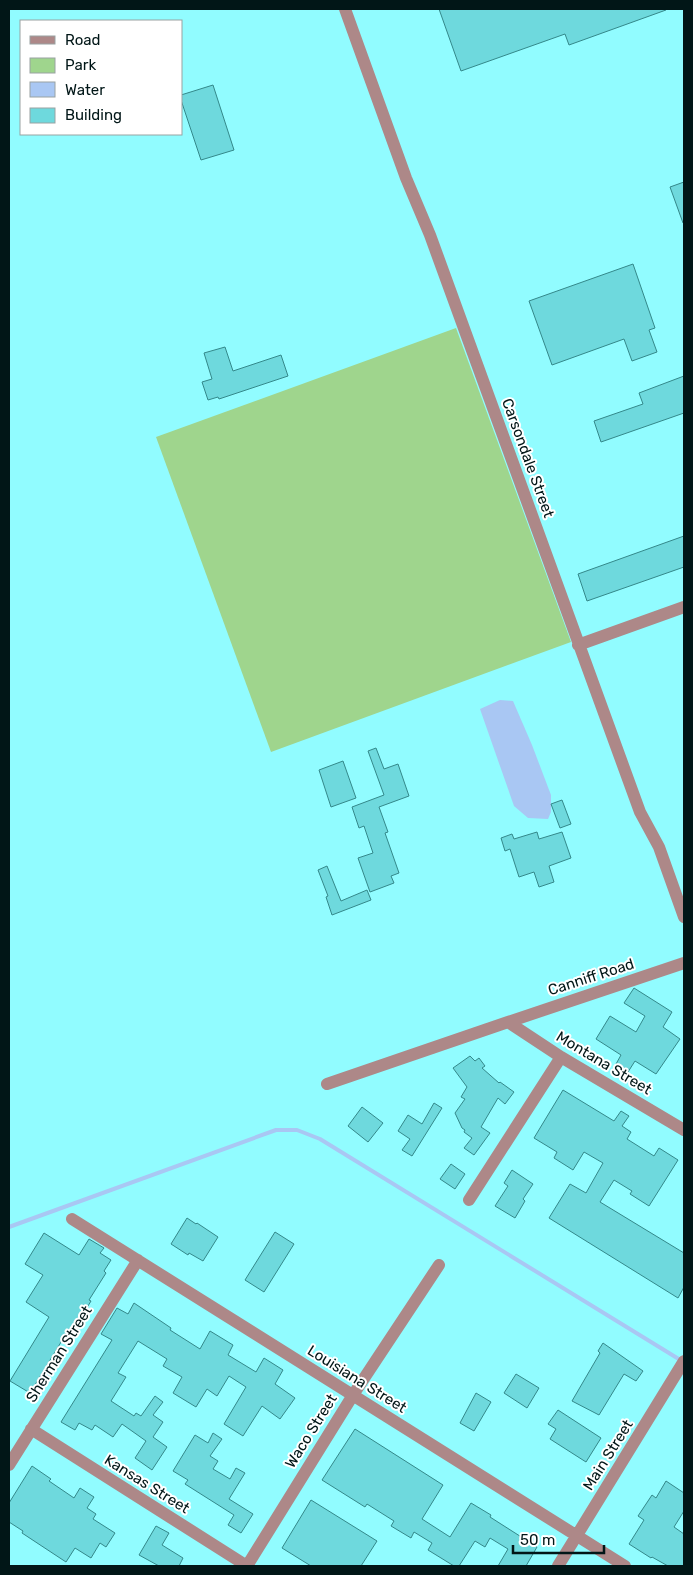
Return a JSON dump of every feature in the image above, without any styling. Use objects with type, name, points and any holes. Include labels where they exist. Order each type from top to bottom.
[{"type":"street","name":"Carsondale Street","points":[[345,9],[406,178],[430,235],[640,812],[659,847],[684,917]]},
{"type":"street","points":[[578,645],[684,607]]},
{"type":"street","name":"Canniff Road","points":[[327,1084],[684,963]]},
{"type":"street","name":"Montana Street","points":[[508,1022],[561,1057],[684,1130]]},
{"type":"street","points":[[469,1200],[561,1057]]},
{"type":"street","name":"Louisiana Street","points":[[72,1219],[625,1566]]},
{"type":"street","name":"Sherman Street","points":[[9,1465],[138,1260]]},
{"type":"street","name":"Waco Street","points":[[247,1566],[352,1395],[439,1265]]},
{"type":"street","name":"Main Street","points":[[558,1566],[684,1361]]},
{"type":"street","name":"Kansas Street","points":[[31,1429],[247,1566]]},
{"type":"green space","points":[[456,328],[571,642],[271,752],[156,437]]},
{"type":"water","points":[[500,700],[513,701],[532,745],[551,795],[551,812],[548,819],[528,818],[514,806],[480,709]]},
{"type":"building","points":[[439,9],[666,10],[569,45],[565,34],[461,71]]},
{"type":"building","points":[[213,85],[234,150],[201,160],[182,103],[182,95]]},
{"type":"building","points":[[684,182],[684,223],[683,223],[670,187]]},
{"type":"building","points":[[633,264],[655,328],[649,330],[657,352],[632,361],[624,339],[552,365],[529,301]]},
{"type":"building","points":[[225,347],[233,371],[281,355],[288,376],[219,399],[218,397],[208,400],[202,382],[212,379],[204,353]]},
{"type":"building","points":[[684,376],[684,413],[601,442],[594,421],[643,404],[639,393]]},
{"type":"building","points":[[684,536],[684,567],[587,601],[578,574]]},
{"type":"building","points":[[376,748],[384,769],[398,764],[409,796],[379,807],[388,832],[385,833],[399,873],[391,876],[394,883],[370,892],[358,858],[373,853],[364,826],[359,828],[352,807],[384,795],[368,751]]},
{"type":"building","points":[[343,761],[356,798],[331,807],[319,770]]},
{"type":"building","points":[[562,800],[571,824],[560,828],[551,804]]},
{"type":"building","points":[[537,832],[539,839],[562,832],[571,858],[549,866],[554,882],[539,887],[534,872],[519,877],[510,849],[505,851],[501,838],[512,834],[514,839]]},
{"type":"building","points":[[327,866],[341,901],[367,890],[371,900],[332,915],[326,897],[328,896],[318,870]]},
{"type":"building","points":[[634,988],[672,1012],[663,1027],[680,1039],[656,1074],[635,1061],[628,1072],[616,1064],[621,1055],[596,1039],[610,1016],[636,1032],[645,1016],[624,1003]]},
{"type":"building","points":[[470,1056],[475,1061],[479,1058],[485,1066],[482,1068],[499,1083],[514,1092],[505,1104],[498,1098],[481,1127],[490,1133],[474,1155],[464,1148],[472,1138],[464,1132],[465,1130],[462,1128],[455,1113],[465,1099],[461,1097],[467,1087],[453,1068]]},
{"type":"building","points":[[563,1090],[614,1121],[621,1111],[629,1116],[622,1126],[631,1132],[627,1139],[654,1156],[659,1148],[678,1160],[649,1206],[630,1194],[632,1191],[614,1180],[600,1202],[684,1253],[684,1287],[678,1298],[549,1218],[570,1184],[586,1193],[603,1163],[584,1152],[573,1170],[554,1158],[557,1152],[534,1138]]},
{"type":"building","points":[[434,1103],[442,1108],[412,1156],[402,1150],[410,1139],[398,1131],[408,1115],[422,1124]]},
{"type":"building","points":[[362,1107],[383,1123],[368,1142],[348,1126]]},
{"type":"building","points":[[451,1164],[465,1174],[455,1189],[440,1179]]},
{"type":"building","points":[[512,1170],[533,1184],[523,1199],[525,1201],[515,1218],[495,1206],[508,1186],[504,1183]]},
{"type":"building","points":[[187,1218],[218,1237],[203,1261],[189,1253],[188,1255],[171,1244]]},
{"type":"building","points":[[275,1232],[294,1244],[264,1292],[245,1280]]},
{"type":"building","points":[[44,1233],[79,1255],[89,1239],[104,1248],[100,1253],[111,1260],[104,1271],[106,1273],[73,1331],[69,1329],[30,1393],[10,1381],[49,1317],[26,1302],[43,1275],[25,1264]]},
{"type":"building","points":[[134,1303],[171,1328],[170,1330],[200,1349],[210,1331],[233,1345],[228,1355],[256,1372],[264,1358],[283,1370],[275,1384],[295,1398],[280,1419],[262,1406],[243,1436],[224,1424],[246,1387],[229,1376],[217,1396],[207,1389],[196,1407],[173,1393],[182,1377],[163,1366],[167,1359],[138,1341],[118,1373],[126,1377],[111,1401],[134,1416],[136,1413],[141,1416],[155,1396],[163,1402],[153,1415],[163,1422],[153,1437],[167,1447],[152,1470],[135,1458],[146,1441],[122,1424],[113,1437],[95,1425],[92,1430],[79,1423],[75,1430],[61,1422],[112,1340],[101,1334],[117,1308],[128,1314]]},
{"type":"building","points":[[603,1343],[643,1371],[636,1381],[624,1374],[599,1415],[572,1401],[600,1353],[598,1351]]},
{"type":"building","points":[[516,1374],[539,1388],[527,1408],[504,1393]]},
{"type":"building","points":[[476,1393],[491,1402],[474,1431],[460,1423]]},
{"type":"building","points":[[558,1410],[601,1438],[586,1462],[550,1439],[556,1429],[548,1424]]},
{"type":"building","points":[[355,1429],[443,1485],[422,1519],[450,1537],[471,1503],[537,1547],[526,1566],[498,1566],[508,1549],[490,1538],[485,1547],[475,1541],[459,1566],[454,1566],[428,1550],[432,1543],[414,1532],[411,1538],[391,1526],[394,1521],[367,1504],[365,1507],[322,1480]]},
{"type":"building","points":[[213,1433],[222,1439],[210,1456],[218,1461],[213,1469],[230,1479],[236,1468],[245,1473],[229,1499],[253,1514],[241,1533],[228,1525],[234,1515],[185,1484],[188,1480],[173,1471],[195,1435],[208,1443]]},
{"type":"building","points":[[32,1466],[51,1479],[49,1481],[74,1498],[80,1488],[94,1497],[87,1508],[96,1514],[93,1519],[115,1533],[106,1547],[100,1543],[91,1558],[75,1548],[66,1562],[22,1533],[23,1531],[9,1522],[9,1503]]},
{"type":"building","points":[[666,1481],[684,1493],[684,1511],[674,1527],[684,1534],[684,1566],[668,1566],[629,1544],[644,1520],[638,1516],[652,1495],[656,1498]]},
{"type":"building","points":[[311,1500],[377,1541],[361,1566],[311,1566],[282,1548]]},
{"type":"building","points":[[156,1526],[169,1533],[162,1545],[183,1558],[179,1566],[159,1566],[139,1555]]},
{"type":"waterway","points":[[9,1227],[276,1130],[297,1130],[320,1139],[682,1361]]}]
